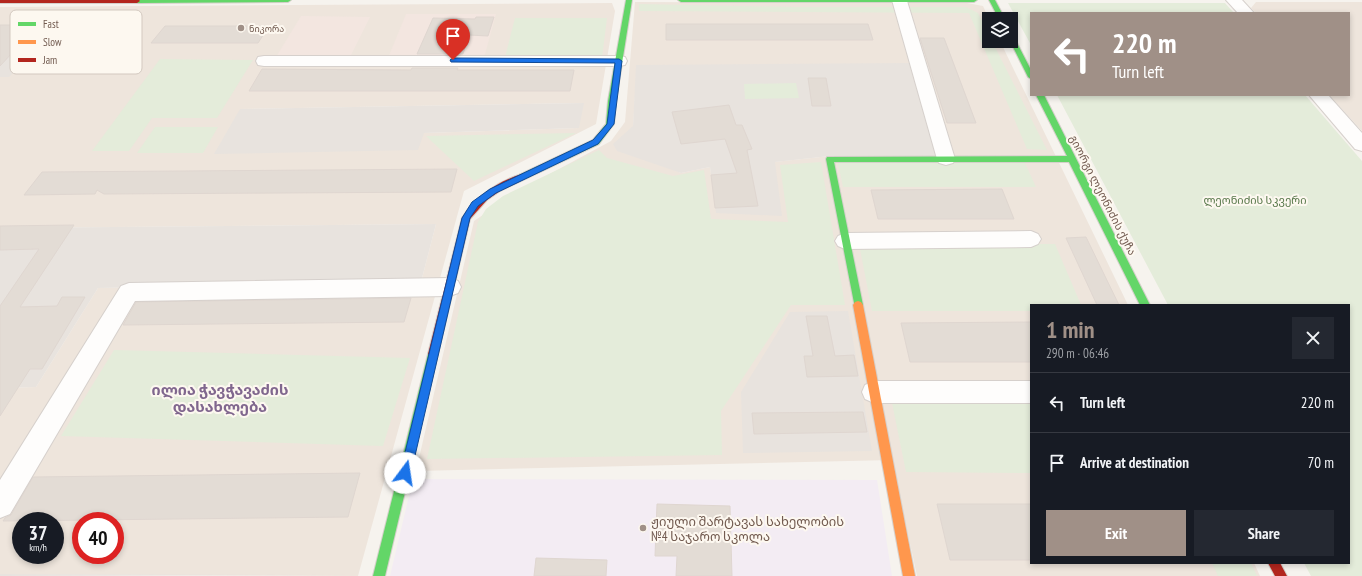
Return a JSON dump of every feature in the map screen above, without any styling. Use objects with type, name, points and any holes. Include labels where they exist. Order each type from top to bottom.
[{"type":"street","points":[[0,1],[288,0]]},
{"type":"street","points":[[379,576],[466,218],[475,204],[493,191],[596,142],[610,124],[629,0]]},
{"type":"street","points":[[681,0],[974,0]]},
{"type":"street","points":[[992,0],[998,12]]},
{"type":"street","points":[[1234,0],[1245,12]]},
{"type":"street","points":[[899,1],[946,159]]},
{"type":"street","points":[[1016,48],[1030,75]]},
{"type":"street","points":[[264,61],[619,61]]},
{"type":"street","name":"გიორგი ლეონიძის ქუჩა","points":[[1040,96],[1144,304]]},
{"type":"street","points":[[1319,96],[1362,145]]},
{"type":"street","points":[[909,576],[830,159],[1072,159]]},
{"type":"street","points":[[845,241],[1031,239]]},
{"type":"street","points":[[0,504],[129,292],[450,287]]},
{"type":"street","points":[[874,392],[1030,392]]},
{"type":"street","points":[[1275,564],[1281,576]]},
{"type":"shaded area","points":[[635,2],[967,3],[983,6],[986,12],[982,12],[982,48],[1003,48],[1128,304],[1030,304],[1030,564],[1254,564],[1260,576],[917,576],[892,460],[416,471],[474,221],[520,190],[611,141],[625,122]],"holes":[[[637,65],[830,156],[774,162],[717,213],[710,167],[681,173],[614,144],[633,127]]]},
{"type":"shaded area","points":[[1256,2],[1362,2],[1362,131],[1330,96],[1350,96],[1350,12],[1255,12],[1251,8]]},
{"type":"shaded area","points":[[612,3],[615,11],[596,124],[464,191],[358,576],[0,574],[0,388],[36,387],[98,288],[421,282],[436,224],[0,228],[0,77],[9,77],[4,59],[0,59],[0,7]],"holes":[[[583,103],[578,128],[424,133],[240,109]]]},
{"type":"shaded area","points":[[406,14],[496,14],[484,58],[388,58]]},
{"type":"shaded area","points":[[301,16],[370,17],[350,57],[276,57]]},
{"type":"shaded area","points":[[10,56],[10,74],[12,74],[9,77],[0,77],[0,59]]},
{"type":"shaded area","points":[[913,63],[941,156],[830,156],[775,162],[782,216],[716,213],[710,167],[681,173],[617,151],[613,144],[633,126],[636,65]]},
{"type":"shaded area","points":[[584,103],[579,128],[424,133],[418,150],[214,154],[240,109]]},
{"type":"shaded area","points":[[436,224],[421,282],[98,288],[36,387],[0,388],[0,228]]},
{"type":"shaded area","points":[[848,311],[872,451],[743,453],[741,392],[790,312]]},
{"type":"shaded area","name":"ჟიული შარტავას სახელობის №4 საჯარო სკოლა","points":[[413,479],[877,480],[892,576],[390,576]]},
{"type":"shaded area","points":[[0,574],[356,575],[0,576]]},
{"type":"green space","points":[[1008,3],[1225,3],[1233,12],[1030,12],[1030,43],[1018,21],[1018,12],[1013,12]]},
{"type":"green space","points":[[639,4],[795,7],[966,7],[978,13],[982,21],[982,43],[969,13],[639,11]]},
{"type":"green space","points":[[515,18],[607,18],[602,58],[505,57]]},
{"type":"green space","points":[[984,48],[996,48],[1047,150],[1027,149]]},
{"type":"green space","points":[[160,59],[253,60],[217,118],[152,118],[129,151],[92,151]]},
{"type":"green space","points":[[796,83],[799,98],[745,99],[744,84]]},
{"type":"green space","name":"ლეონიძის სკვერი","points":[[1058,96],[1306,96],[1362,161],[1362,576],[1311,576],[1305,564],[1350,564],[1350,304],[1167,304]]},
{"type":"green space","points":[[155,127],[218,127],[203,153],[137,153]]},
{"type":"green space","points":[[576,133],[474,181],[426,136]]},
{"type":"green space","points":[[599,150],[607,158],[673,176],[704,170],[711,219],[788,222],[780,165],[821,162],[845,305],[791,305],[721,411],[722,455],[427,459],[478,222],[486,209],[503,196]]},
{"type":"green space","points":[[838,163],[1025,163],[1036,187],[843,187]]},
{"type":"green space","points":[[859,244],[1055,244],[1081,304],[1030,304],[1030,311],[872,311]]},
{"type":"green space","points":[[114,350],[410,358],[383,446],[61,436]]},
{"type":"green space","points":[[891,398],[1030,399],[1030,473],[906,472]]},
{"type":"green space","points":[[1212,564],[1251,564],[1257,576],[1218,576]]},
{"type":"building","points":[[476,17],[494,17],[488,36],[469,35],[463,54],[417,54],[433,18],[475,19]]},
{"type":"building","points":[[666,24],[868,24],[873,40],[666,40]]},
{"type":"building","points":[[0,25],[10,25],[10,55],[0,66]]},
{"type":"building","points":[[165,26],[269,26],[258,43],[151,43]]},
{"type":"building","points":[[920,38],[944,38],[976,123],[947,123]]},
{"type":"building","points":[[412,68],[458,68],[457,70],[574,70],[570,91],[249,91],[262,69],[411,70]]},
{"type":"building","points":[[808,78],[826,78],[831,106],[812,106]]},
{"type":"building","points":[[729,105],[736,125],[742,125],[752,149],[747,150],[758,206],[715,208],[711,175],[737,173],[725,139],[681,144],[672,112]]},
{"type":"building","points":[[457,169],[451,192],[104,194],[97,190],[95,194],[24,195],[42,172]]},
{"type":"building","points":[[1002,189],[1014,219],[878,219],[871,190]]},
{"type":"building","points":[[74,225],[20,307],[57,306],[62,297],[85,297],[42,369],[30,369],[0,416],[0,306],[39,249],[0,250],[0,226]]},
{"type":"building","points":[[1086,237],[1119,304],[1097,304],[1066,238]]},
{"type":"building","points":[[411,298],[404,322],[123,325],[136,302]]},
{"type":"building","points":[[806,316],[827,316],[835,356],[854,355],[858,376],[807,377],[804,356],[813,356]]},
{"type":"building","points":[[1030,322],[1030,362],[910,362],[901,323]]},
{"type":"building","points":[[863,412],[867,432],[754,434],[752,413]]},
{"type":"building","points":[[360,473],[348,517],[124,520],[124,512],[72,512],[72,520],[64,520],[64,512],[13,512],[33,477]]},
{"type":"building","points":[[657,504],[730,506],[732,576],[676,576],[677,556],[655,556]]},
{"type":"building","points":[[937,504],[1030,504],[1030,560],[950,560]]},
{"type":"building","points":[[12,513],[12,521],[3,521],[5,518]]},
{"type":"building","points":[[536,558],[607,560],[606,576],[534,576]]},
{"type":"traffic: fast","points":[[137,1],[288,0]]},
{"type":"traffic: fast","points":[[522,177],[596,142],[610,124],[612,101],[629,0]]},
{"type":"traffic: fast","points":[[681,0],[974,0]]},
{"type":"traffic: fast","points":[[992,0],[998,12]]},
{"type":"traffic: fast","points":[[1016,48],[1030,75]]},
{"type":"traffic: fast","points":[[1040,96],[1144,304]]},
{"type":"traffic: fast","points":[[858,305],[830,159],[1072,159]]},
{"type":"traffic: fast","points":[[379,576],[433,354]]},
{"type":"traffic: slow","points":[[858,305],[909,576]]},
{"type":"traffic: jam","points":[[0,1],[137,1]]},
{"type":"traffic: jam","points":[[433,354],[466,218],[478,203],[490,193],[522,177]]},
{"type":"traffic: jam","points":[[1275,564],[1281,576]]},
{"type":"place","name":"ნიკორა","points":[[241,28]]},
{"type":"place","name":"ჟიული შარტავას სახელობის №4 საჯარო სკოლა","points":[[643,528]]},
{"type":"district","name":"ილია ჭავჭავაძის დასახლება","points":[[220,398]]},
{"type":"route","points":[[405,473],[466,218],[475,204],[493,191],[596,142],[610,124],[612,101],[619,61],[453,60]]}]
